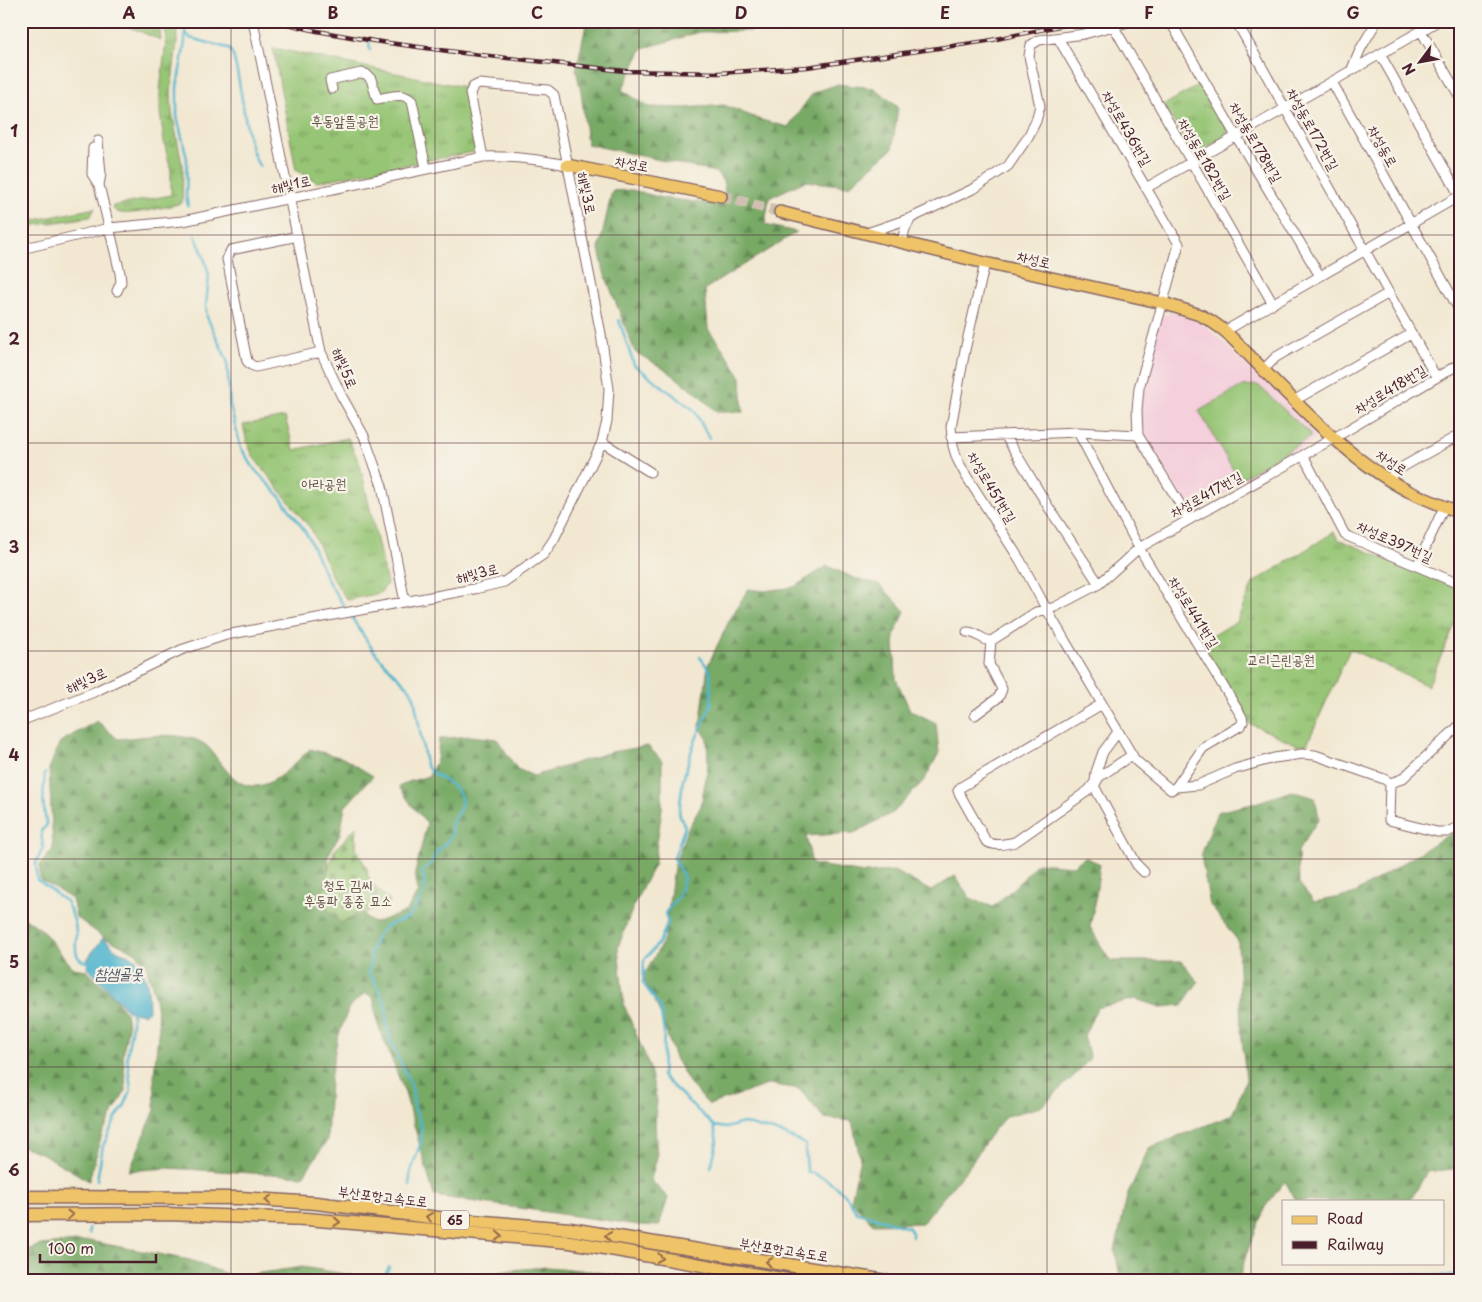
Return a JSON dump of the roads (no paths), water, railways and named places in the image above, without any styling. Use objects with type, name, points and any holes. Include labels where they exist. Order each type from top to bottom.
[{"type":"highway","name":"부산포항고속도로","points":[[21,1197],[241,1198],[316,1204],[447,1219],[570,1230],[886,1281]]},
{"type":"highway","name":"부산포항고속도로","points":[[21,1215],[166,1214],[307,1219],[570,1242],[793,1281]]},
{"type":"main road","name":"차성로","points":[[567,165],[721,196]]},
{"type":"main road","name":"차성로","points":[[780,212],[985,263],[1163,304],[1200,315],[1225,332],[1334,438],[1388,479],[1408,490],[1454,508]]},
{"type":"street","name":"해빛5로","points":[[253,21],[276,140],[322,352],[341,396],[364,436],[382,486],[405,602]]},
{"type":"street","points":[[865,234],[911,218],[974,188],[1008,166],[1032,129],[1040,106],[1028,56],[1032,44],[1039,40],[1114,27],[1132,21]]},
{"type":"street","name":"차성동로178번길","points":[[1170,21],[1320,276]]},
{"type":"street","name":"차성동로172번길","points":[[1236,21],[1365,250]]},
{"type":"street","points":[[1351,71],[1361,48],[1377,21]]},
{"type":"street","points":[[1146,188],[1438,21]]},
{"type":"street","name":"차성동로182번길","points":[[1114,27],[1273,304]]},
{"type":"street","points":[[1421,30],[1461,99]]},
{"type":"street","name":"차성로436번길","points":[[1058,38],[1179,244],[1139,388],[1136,410],[1138,435]]},
{"type":"street","points":[[1225,332],[1460,196],[1380,54]]},
{"type":"street","points":[[332,89],[330,80],[361,73],[366,74],[371,79],[377,99],[402,94],[407,96],[412,101],[426,168]]},
{"type":"street","name":"차성동로","points":[[1332,82],[1461,313]]},
{"type":"street","name":"해빛3로","points":[[21,721],[94,692],[181,650],[226,634],[338,615],[504,582],[544,554],[554,539],[602,442],[607,421],[609,389],[595,301],[554,96],[548,90],[479,84],[473,87],[470,93],[484,157]]},
{"type":"street","points":[[96,142],[101,174],[99,186],[120,273],[117,291]]},
{"type":"street","name":"해빛1로","points":[[21,249],[110,228],[182,221],[484,157],[512,156],[541,159],[567,165]]},
{"type":"street","points":[[902,242],[905,229],[911,218]]},
{"type":"street","points":[[298,236],[231,250],[228,253],[227,259],[247,361],[256,367],[322,352]]},
{"type":"street","points":[[1365,250],[1436,377]]},
{"type":"street","name":"차성로451번길","points":[[985,263],[965,350],[951,427],[951,437],[957,459],[1020,560],[1047,610],[1139,765],[1171,790],[1176,787],[1198,786],[1235,769],[1274,758],[1315,754],[1384,779],[1390,783]]},
{"type":"street","points":[[1264,369],[1276,357],[1389,293]]},
{"type":"street","points":[[1295,400],[1411,334]]},
{"type":"street","name":"차성로418번길","points":[[1334,438],[1461,363]]},
{"type":"street","points":[[951,437],[1078,432],[1138,435],[1189,519]]},
{"type":"street","name":"차성로441번길","points":[[1078,432],[1139,548],[1242,717],[1243,722],[1240,726],[1203,748],[1176,787]]},
{"type":"street","points":[[1388,479],[1399,469],[1461,434]]},
{"type":"street","points":[[1005,435],[1049,508],[1099,584]]},
{"type":"street","name":"차성로417번길","points":[[991,641],[1036,612],[1047,610],[1099,584],[1139,548],[1334,438]]},
{"type":"street","points":[[602,442],[650,472]]},
{"type":"street","name":"차성로397번길","points":[[1303,455],[1345,534],[1461,585]]},
{"type":"street","points":[[1417,566],[1454,508]]},
{"type":"street","points":[[966,632],[977,634],[984,640],[991,641],[989,664],[1002,689],[999,697],[975,715]]},
{"type":"street","points":[[1102,704],[961,787],[958,791],[986,841],[1004,845],[1015,842],[1083,796],[1095,782],[1132,755]]},
{"type":"street","points":[[1461,724],[1402,779],[1390,783],[1389,820],[1437,832],[1447,832],[1461,826]]},
{"type":"street","points":[[1118,732],[1103,752],[1096,772],[1094,786],[1096,794],[1137,865],[1144,872]]},
{"type":"water","name":"참샘골못","points":[[103,938],[116,950],[132,957],[140,966],[147,983],[148,993],[149,1011],[144,1014],[128,1011],[87,967],[88,958]]},
{"type":"waterway","points":[[185,21],[185,42],[177,87],[177,116],[187,159],[186,196],[188,206]]},
{"type":"waterway","points":[[187,34],[190,38],[228,48],[232,53],[247,130],[255,158],[260,166]]},
{"type":"waterway","points":[[369,42],[370,50]]},
{"type":"waterway","points":[[195,235],[209,275],[206,305],[207,317],[227,360],[230,406],[241,448],[255,470],[278,494],[300,524],[309,538],[329,583],[373,650],[410,689],[414,697],[426,765],[434,774],[455,787],[462,802],[452,823],[452,835],[437,852],[431,864],[422,870],[425,884],[423,893],[414,910],[407,918],[386,926],[377,936],[372,949],[369,973],[378,987],[386,1008],[387,1026],[391,1041],[412,1087],[414,1106],[421,1126],[421,1142],[410,1174],[410,1186]]},
{"type":"waterway","points":[[619,320],[634,365],[694,410],[709,438]]},
{"type":"waterway","points":[[700,657],[710,671],[711,705],[693,746],[683,780],[679,813],[685,827],[674,858],[684,878],[678,897],[665,913],[668,922],[659,943],[644,960],[643,983],[660,1007],[664,1033],[662,1076],[714,1126],[717,1142],[711,1167]]},
{"type":"waterway","points":[[45,773],[43,799],[47,825],[41,831],[43,848],[36,863],[37,880],[66,901],[75,924],[77,955],[83,961],[88,962]]},
{"type":"waterway","points":[[97,1180],[103,1146],[131,1090],[127,1056],[132,1013]]},
{"type":"waterway","points":[[714,1126],[726,1128],[743,1123],[781,1133],[805,1144],[807,1171],[826,1179],[844,1193],[857,1212],[909,1228],[912,1237]]},
{"type":"waterway","points":[[89,1228],[89,1234]]},
{"type":"waterway","points":[[382,1281],[389,1267]]},
{"type":"waterway","points":[[1341,1281],[1406,1274],[1461,1276]]},
{"type":"tunnel","points":[[721,196],[780,212]]},
{"type":"railway","points":[[275,21],[374,41],[463,53],[625,71],[719,73],[807,67],[987,41],[1083,21]]},
{"type":"park label","name":"후동앞뜰공원","points":[[345,120]]},
{"type":"park label","name":"아라공원","points":[[324,483]]},
{"type":"park label","name":"교리근린공원","points":[[1281,659]]},
{"type":"park label","name":"청도 김씨 후동파 종중 묘소","points":[[348,892]]}]
